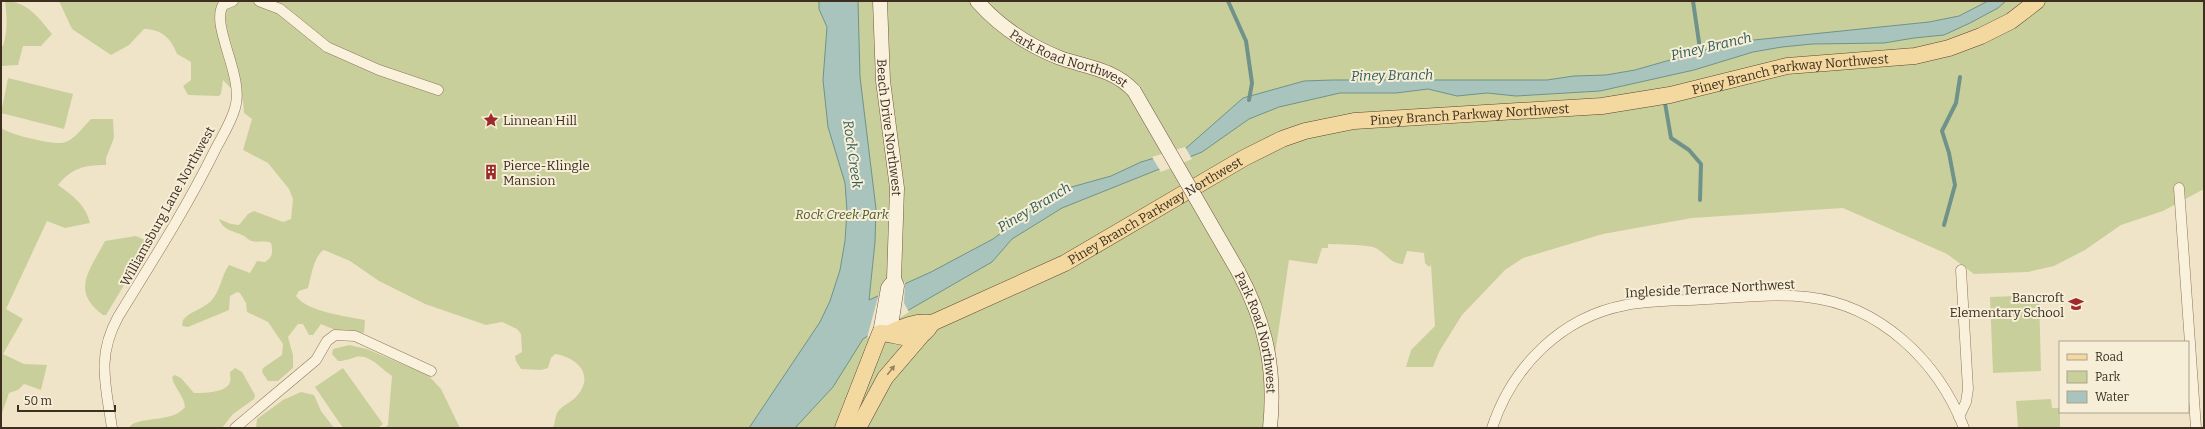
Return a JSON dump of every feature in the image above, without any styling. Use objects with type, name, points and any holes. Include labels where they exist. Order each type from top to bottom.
[{"type":"main road","name":"Piney Branch Parkway Northwest","points":[[856,428],[885,378],[927,331],[932,323],[1071,260],[1238,161],[1270,144],[1305,131],[1354,121],[1608,105],[1670,95],[1787,66],[1915,56],[1949,48],[1981,36],[2011,20],[2037,1]]},
{"type":"main road","name":"Piney Branch Parkway Northwest","points":[[886,330],[921,321],[932,323]]},
{"type":"main road","points":[[886,330],[910,338],[921,336]]},
{"type":"main road","name":"Beach Drive Northwest","points":[[843,428],[886,330]]},
{"type":"main road","name":"Beach Drive Northwest","points":[[856,428],[886,330]]},
{"type":"street","name":"Williamsburg Lane Northwest","points":[[112,428],[103,372],[105,353],[110,335],[118,317],[204,173],[235,108],[236,76],[224,39],[220,17],[224,5],[234,1]]},
{"type":"street","points":[[259,1],[280,9],[327,47],[379,70],[438,90]]},
{"type":"street","name":"Beach Drive Northwest","points":[[880,1],[882,81],[897,188],[894,278],[897,286],[886,330]]},
{"type":"street","name":"Park Road Northwest","points":[[977,1],[997,21],[1023,40],[1061,58],[1112,74],[1122,80],[1134,92],[1238,271],[1253,300],[1265,335],[1272,394],[1270,428]]},
{"type":"street","points":[[2179,188],[2196,428]]},
{"type":"street","points":[[1959,418],[1966,402],[1968,389],[1961,270]]},
{"type":"street","name":"Ingleside Terrace Northwest","points":[[1492,428],[1507,393],[1528,361],[1562,332],[1585,319],[1608,309],[1635,303],[1766,296],[1801,296],[1826,300],[1851,308],[1883,324],[1908,344],[1924,361],[1946,392],[1964,428]]},
{"type":"street","points":[[235,428],[316,360],[327,342],[335,335],[355,336],[431,371]]},
{"type":"green space","points":[[5,1],[20,4],[26,7],[52,34],[41,46],[23,46],[18,65],[1,66],[1,46],[3,46],[5,40],[7,18]]},
{"type":"green space","name":"Rock Creek Park","points":[[59,1],[2204,1],[2204,189],[2163,211],[2121,225],[2085,250],[2054,266],[2028,272],[1974,274],[1947,254],[1843,208],[1692,218],[1603,234],[1523,258],[1505,270],[1462,315],[1439,352],[1433,367],[1406,367],[1411,350],[1435,326],[1431,265],[1429,267],[1425,263],[1424,253],[1407,251],[1403,264],[1394,262],[1373,247],[1328,244],[1328,248],[1322,248],[1317,264],[1289,260],[1264,428],[553,428],[558,411],[576,397],[582,389],[584,382],[582,369],[571,359],[555,354],[551,358],[548,368],[541,370],[521,369],[515,356],[522,352],[521,334],[517,329],[502,322],[486,325],[425,304],[379,281],[350,261],[324,250],[315,261],[308,288],[299,291],[296,296],[301,301],[318,310],[365,320],[364,333],[335,330],[321,324],[313,335],[309,335],[303,324],[298,324],[288,337],[293,355],[293,368],[278,381],[268,381],[262,372],[263,368],[282,355],[283,344],[268,322],[247,312],[246,303],[240,293],[237,292],[230,296],[229,310],[188,327],[182,326],[183,320],[186,317],[211,301],[219,288],[229,265],[250,273],[257,261],[265,262],[272,254],[271,243],[250,240],[223,226],[219,219],[231,224],[239,225],[248,214],[254,211],[283,222],[291,219],[293,199],[289,189],[268,163],[243,150],[252,119],[244,113],[243,101],[223,80],[221,94],[219,96],[188,95],[183,86],[191,80],[191,62],[177,54],[172,43],[165,36],[150,29],[144,29],[129,45],[111,55],[72,29]]},
{"type":"green space","points":[[8,78],[73,94],[64,129],[1,113]]},
{"type":"green space","points":[[91,119],[113,119],[114,138],[106,158],[106,165],[85,167],[74,171],[63,179],[58,185],[74,197],[82,206],[90,223],[65,228],[47,221],[6,309],[23,319],[3,354],[24,364],[47,365],[41,390],[24,384],[18,390],[9,393],[1,416],[1,128],[6,131],[31,138],[62,143],[74,137]]},
{"type":"green space","points":[[136,236],[147,241],[144,252],[106,315],[103,315],[93,306],[87,297],[85,289],[89,271],[105,241]]},
{"type":"green space","points":[[2039,295],[2041,371],[1993,373],[1990,297]]},
{"type":"green space","points":[[349,345],[367,349],[428,375],[441,389],[460,428],[385,428],[388,425],[392,376],[371,360],[366,358],[356,357],[338,361],[332,354],[333,349]]},
{"type":"green space","points":[[235,368],[242,372],[255,395],[254,399],[233,414],[222,428],[129,428],[133,424],[139,422],[172,416],[185,407],[183,399],[173,381],[172,377],[175,375],[181,378],[194,393],[208,392],[219,390],[228,386],[230,381],[230,372]]},
{"type":"green space","points":[[343,368],[383,424],[378,428],[343,428],[315,387]]},
{"type":"green space","points":[[301,392],[314,395],[321,411],[334,428],[256,428],[257,419],[283,400]]},
{"type":"green space","points":[[2051,399],[2052,408],[2059,408],[2060,428],[2018,428],[2016,401]]},
{"type":"water","name":"Rock Creek","points":[[819,1],[858,1],[860,77],[876,209],[875,242],[869,300],[931,272],[993,239],[1041,203],[1068,188],[1111,176],[1141,162],[1185,149],[1243,98],[1304,81],[1547,80],[1574,76],[1606,75],[1635,70],[1726,44],[1929,22],[1959,16],[1988,1],[2006,1],[1998,8],[1944,35],[1884,43],[1812,44],[1782,47],[1753,52],[1694,70],[1600,91],[1516,96],[1487,93],[1457,96],[1428,89],[1396,93],[1340,93],[1279,107],[1249,119],[1202,152],[1062,208],[1012,239],[992,262],[907,311],[863,339],[833,387],[795,428],[749,428],[820,322],[830,301],[840,270],[845,241],[847,211],[845,183],[828,127],[823,80],[827,27],[819,9]]},
{"type":"pier","points":[[1185,147],[1192,159],[1161,172],[1152,157]]},
{"type":"pier","points":[[905,282],[904,303],[909,312],[867,338],[879,293]]},
{"type":"waterway","points":[[1228,1],[1246,41],[1252,83],[1249,100]]},
{"type":"waterway","name":"Piney Branch","points":[[1693,1],[1701,56]]},
{"type":"waterway","points":[[1944,225],[1955,185],[1949,153],[1942,131],[1956,103],[1960,77]]},
{"type":"waterway","points":[[1665,103],[1671,138],[1689,150],[1701,164],[1700,200]]},
{"type":"place","name":"Linnean Hill","points":[[491,120]]},
{"type":"place","name":"Pierce-Klingle Mansion","points":[[491,172]]},
{"type":"place","name":"Bancroft Elementary School","points":[[2076,304]]}]
